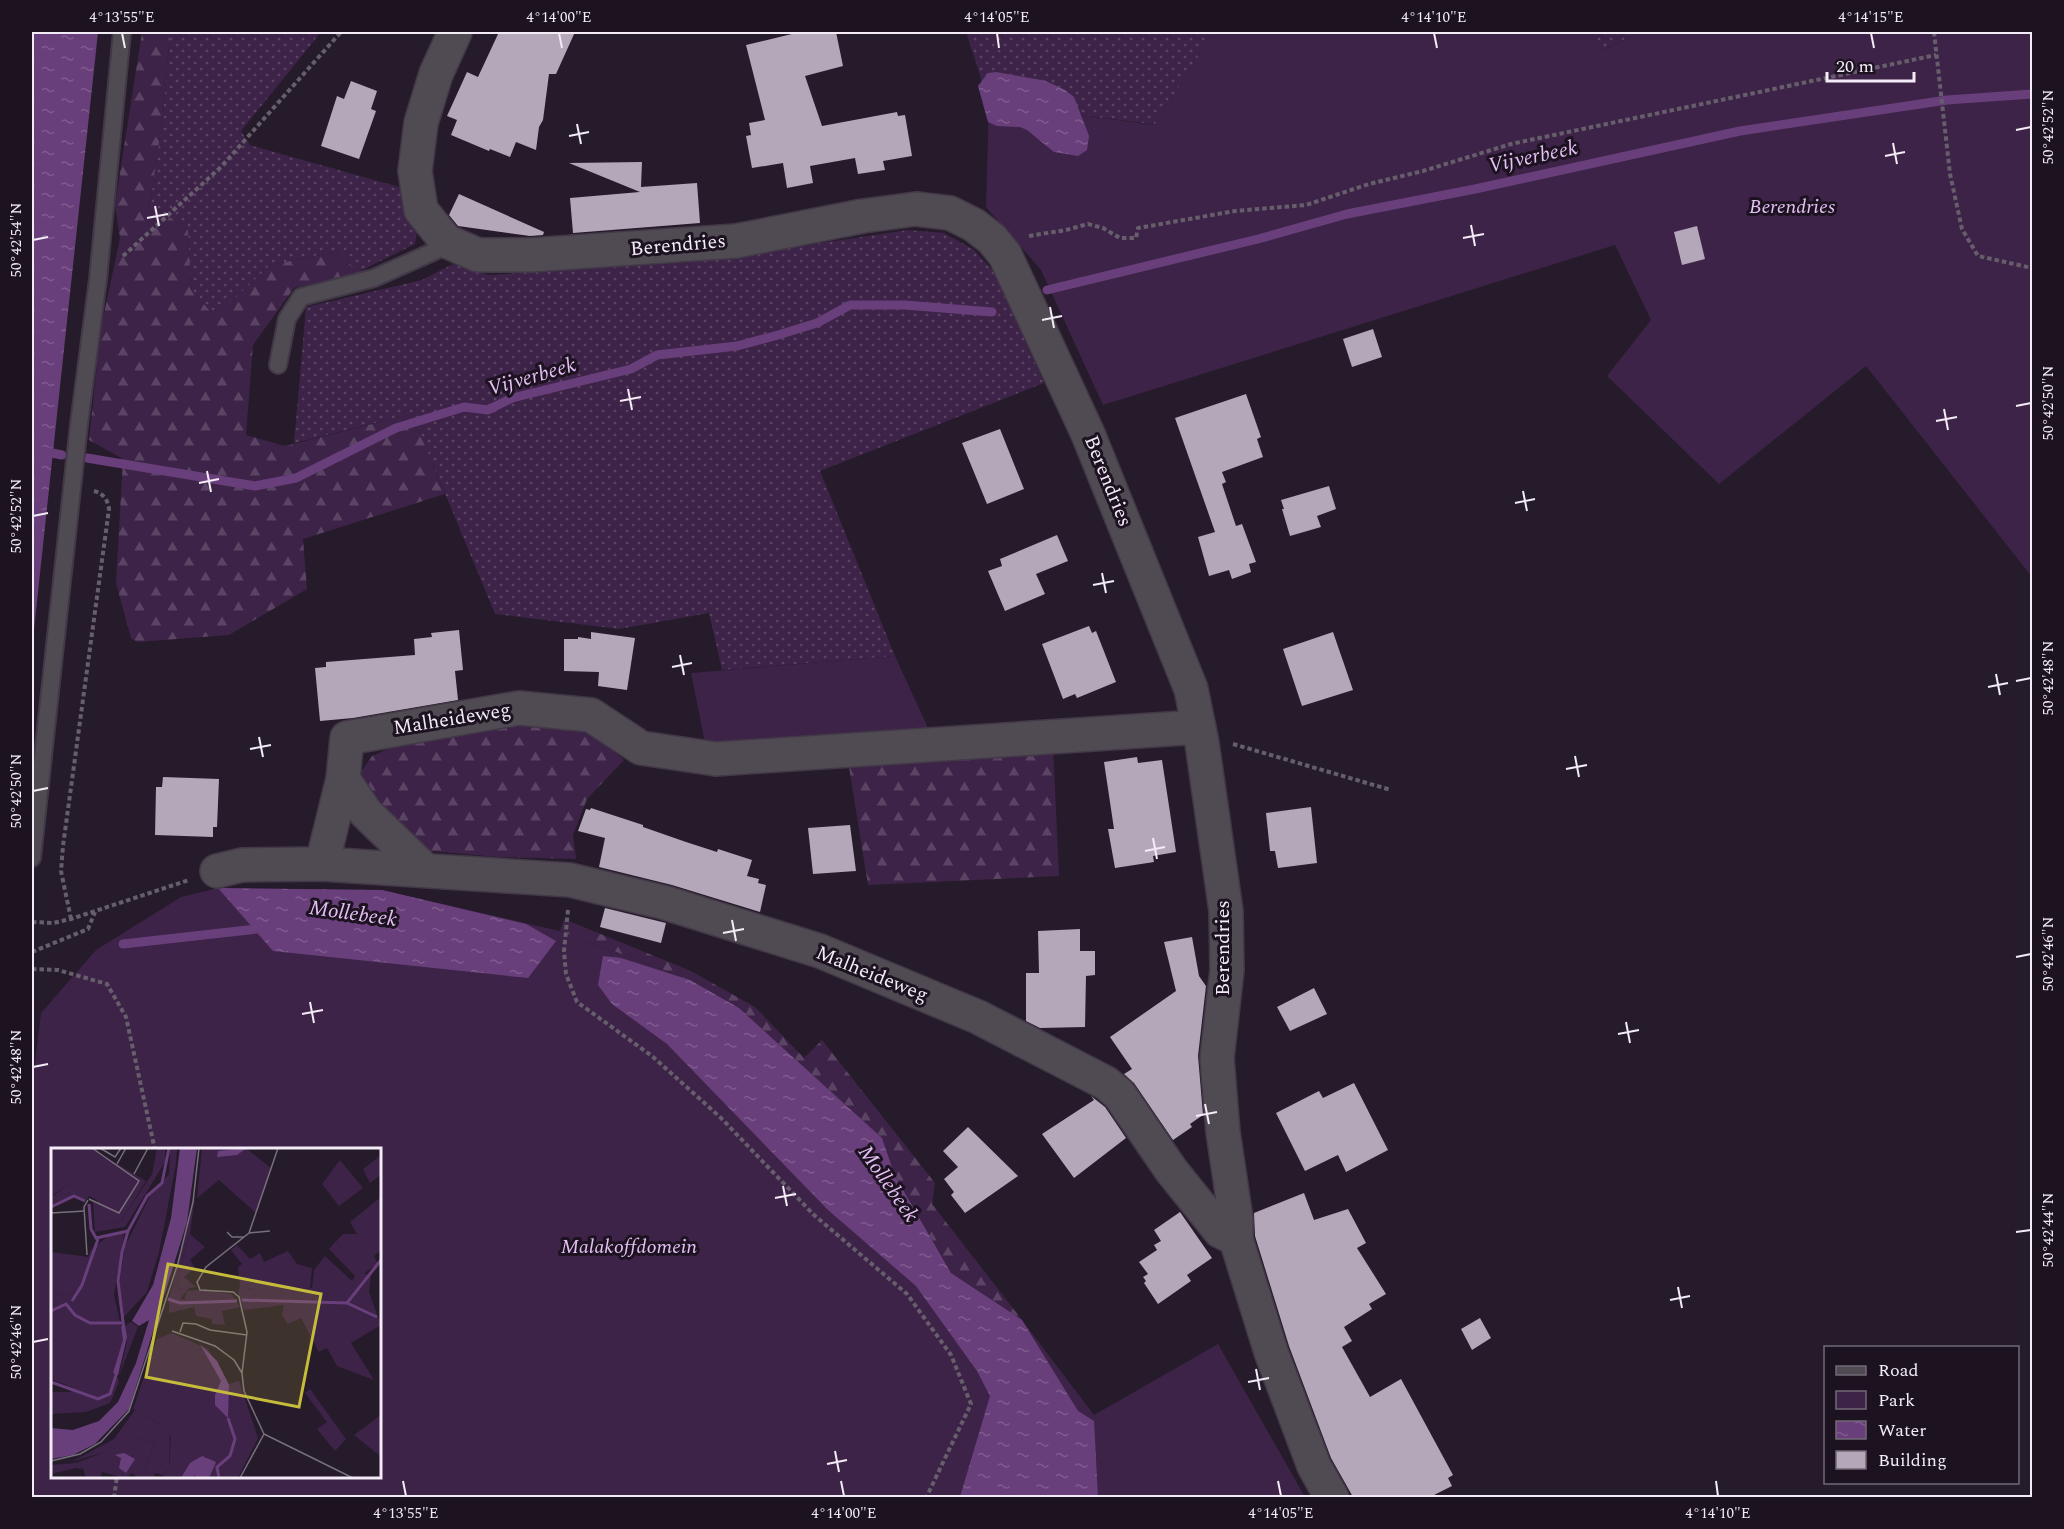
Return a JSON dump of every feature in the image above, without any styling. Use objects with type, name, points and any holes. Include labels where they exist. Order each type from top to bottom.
[{"type":"street","name":"Berendries","points":[[455,32],[436,74],[421,123],[415,171],[421,210],[446,241],[478,255],[531,255],[736,241],[863,216],[916,209],[950,213],[974,225],[992,239],[1005,255],[1101,465],[1191,688],[1226,912],[1227,970],[1216,1058],[1223,1132],[1235,1210],[1236,1239],[1271,1352],[1314,1466],[1332,1497]]},
{"type":"street","name":"Malheideweg","points":[[322,864],[343,779],[346,738],[519,708],[591,715],[642,748],[716,759],[1200,735]]},
{"type":"street","points":[[343,779],[366,813],[424,869]]},
{"type":"street","name":"Malheideweg","points":[[217,871],[242,865],[322,864],[570,880],[666,903],[820,951],[978,1017],[1106,1083],[1119,1094],[1171,1170],[1220,1231],[1236,1239]]},
{"type":"lane","points":[[32,858],[79,424],[98,279],[122,32]]},
{"type":"lane","points":[[278,365],[287,319],[300,297],[374,278],[435,251],[446,241]]},
{"type":"path","points":[[98,279],[221,167],[340,32]]},
{"type":"path","points":[[1934,32],[1950,174],[1962,229],[1978,256],[2032,268]]},
{"type":"path","points":[[1005,255],[1024,238],[1032,235],[1088,224],[1103,228],[1120,238],[1136,237],[1138,228],[1236,211],[1306,205],[1370,184],[1423,171],[1511,144],[1936,55]]},
{"type":"path","points":[[71,919],[61,872],[63,846],[109,509],[108,501],[97,492],[74,486]]},
{"type":"path","points":[[1200,735],[1391,790]]},
{"type":"path","points":[[34,923],[54,923],[71,919],[217,871]]},
{"type":"path","points":[[570,880],[564,951],[566,974],[578,1002],[652,1056],[721,1118],[814,1215],[907,1294],[951,1355],[970,1404],[926,1497]]},
{"type":"path","points":[[32,952],[88,929],[95,912]]},
{"type":"path","points":[[32,969],[58,970],[107,984],[126,1017],[154,1148]]},
{"type":"path","points":[[114,1497],[117,1478]]},
{"type":"green space","points":[[142,32],[170,32],[163,116],[150,204],[188,230],[191,289],[215,317],[270,265],[345,250],[354,274],[294,288],[253,345],[246,435],[285,446],[412,414],[445,494],[303,539],[307,589],[229,635],[137,642],[131,638],[116,583],[123,459],[89,440],[101,328],[120,238],[115,205]]},
{"type":"green space","points":[[170,32],[321,32],[241,131],[250,145],[399,187],[417,232],[415,244],[354,274],[345,250],[270,265],[216,318],[191,289],[188,230],[150,204],[163,116]]},
{"type":"green space","points":[[966,32],[1640,32],[1561,70],[1266,139],[989,103]]},
{"type":"green space","name":"Berendries","points":[[1214,32],[1592,32],[1603,50],[1640,32],[2032,32],[2032,577],[1866,366],[1719,484],[1607,376],[1651,320],[1615,245],[1103,405],[1041,270],[986,207],[989,103],[1154,125]]},
{"type":"green space","points":[[908,230],[944,233],[973,249],[994,272],[1044,383],[820,471],[895,656],[722,670],[709,613],[619,629],[495,614],[412,414],[294,443],[306,307],[422,280],[453,264],[489,275],[692,262]]},
{"type":"green space","points":[[895,656],[928,728],[840,739],[706,748],[691,673]]},
{"type":"green space","points":[[533,715],[583,726],[624,760],[587,799],[573,835],[576,859],[498,857],[431,851],[375,806],[361,772],[372,756],[409,740]]},
{"type":"green space","points":[[1053,746],[1059,876],[868,885],[848,761]]},
{"type":"green space","name":"Malakoffdomein","points":[[218,888],[382,890],[560,931],[690,980],[739,1008],[882,1138],[895,1176],[951,1273],[1022,1320],[1094,1415],[1218,1344],[1305,1497],[32,1498],[32,1087],[41,1013],[96,950],[181,897]]},
{"type":"green space","points":[[564,919],[691,971],[755,1007],[804,1058],[822,1040],[935,1183],[932,1204],[1022,1320],[951,1273],[895,1176],[882,1138],[739,1008],[690,980],[560,931]]},
{"type":"water","points":[[32,32],[98,32],[32,648]]},
{"type":"water","points":[[996,72],[1046,81],[1074,97],[1089,136],[1087,150],[1078,156],[1054,152],[1027,130],[1020,127],[997,126],[988,122],[978,86],[988,73]]},
{"type":"water","points":[[218,888],[382,890],[526,924],[556,941],[528,978],[273,951]]},
{"type":"water","points":[[603,956],[621,958],[690,980],[739,1008],[882,1138],[895,1176],[951,1273],[1022,1320],[1078,1411],[1094,1421],[1098,1497],[960,1497],[990,1396],[977,1371],[916,1286],[828,1210],[667,1044],[612,1004],[598,985]]},
{"type":"building","points":[[499,32],[575,32],[556,74],[549,74],[543,120],[539,127],[536,150],[516,142],[510,157],[451,135],[457,120],[447,116],[467,72],[478,77]]},
{"type":"building","points":[[800,32],[836,32],[843,66],[805,76],[822,126],[897,112],[898,116],[905,115],[912,156],[883,161],[885,170],[858,174],[855,158],[810,166],[813,183],[787,188],[783,163],[752,168],[746,136],[751,135],[749,123],[765,120],[746,45]]},
{"type":"building","points":[[351,81],[377,91],[371,109],[376,111],[359,159],[321,146],[337,96],[344,99]]},
{"type":"building","points":[[642,162],[641,187],[697,183],[700,223],[573,233],[570,198],[640,192],[569,163]]},
{"type":"building","points":[[459,194],[544,232],[543,235],[530,236],[458,226],[449,215]]},
{"type":"building","points":[[1697,226],[1705,259],[1682,265],[1674,232]]},
{"type":"building","points":[[1373,329],[1382,357],[1352,367],[1343,339]]},
{"type":"building","points":[[1246,394],[1261,437],[1257,439],[1263,457],[1222,472],[1226,482],[1222,484],[1236,526],[1242,524],[1256,562],[1249,564],[1251,572],[1232,579],[1229,570],[1209,576],[1198,537],[1215,532],[1175,418]]},
{"type":"building","points":[[1000,429],[1024,489],[987,504],[962,443]]},
{"type":"building","points":[[1329,486],[1336,509],[1317,516],[1321,527],[1290,536],[1281,500]]},
{"type":"building","points":[[1057,535],[1068,561],[1036,574],[1045,594],[1005,611],[988,571],[1002,566],[1000,559]]},
{"type":"building","points":[[1089,626],[1092,633],[1096,631],[1116,682],[1077,698],[1075,694],[1063,699],[1042,644]]},
{"type":"building","points":[[459,630],[463,670],[455,671],[458,700],[353,718],[320,721],[315,668],[326,667],[326,662],[415,655],[414,639],[432,637],[431,633]]},
{"type":"building","points":[[591,632],[635,638],[627,690],[598,686],[599,672],[564,671],[564,639],[578,639],[578,637],[591,639]]},
{"type":"building","points":[[1333,632],[1353,690],[1302,706],[1283,649]]},
{"type":"building","points":[[1137,757],[1138,763],[1162,760],[1176,852],[1153,856],[1154,862],[1115,868],[1108,829],[1114,829],[1104,762]]},
{"type":"building","points":[[163,777],[219,779],[217,827],[213,827],[213,837],[155,835],[156,787],[162,787]]},
{"type":"building","points":[[1311,807],[1317,863],[1278,868],[1275,851],[1270,851],[1266,813]]},
{"type":"building","points":[[591,808],[686,842],[752,860],[747,876],[759,879],[758,883],[766,885],[760,912],[672,885],[599,867],[605,838],[578,831],[586,809]]},
{"type":"building","points":[[850,825],[856,871],[813,874],[808,828]]},
{"type":"building","points":[[605,908],[666,923],[661,943],[600,927]]},
{"type":"building","points":[[1080,929],[1080,951],[1095,951],[1095,975],[1086,976],[1085,1027],[1040,1028],[1026,1021],[1026,973],[1039,973],[1038,931]]},
{"type":"building","points":[[1192,937],[1199,976],[1206,986],[1198,1056],[1203,1115],[1190,1124],[1192,1127],[1173,1140],[1134,1083],[1124,1074],[1132,1069],[1110,1037],[1176,991],[1164,942]]},
{"type":"building","points":[[1314,988],[1327,1014],[1290,1031],[1277,1007]]},
{"type":"building","points":[[1354,1083],[1388,1150],[1346,1172],[1338,1155],[1305,1171],[1276,1113],[1319,1091],[1323,1098]]},
{"type":"building","points":[[1091,1096],[1105,1107],[1126,1138],[1074,1178],[1042,1134],[1094,1100]]},
{"type":"building","points":[[968,1127],[1018,1176],[965,1213],[951,1195],[954,1192],[944,1179],[958,1167],[943,1151]]},
{"type":"building","points":[[1304,1193],[1314,1220],[1348,1209],[1366,1243],[1357,1248],[1386,1294],[1369,1304],[1372,1309],[1344,1327],[1352,1341],[1342,1347],[1370,1397],[1401,1379],[1453,1475],[1448,1478],[1452,1486],[1430,1497],[1353,1497],[1331,1458],[1289,1346],[1255,1236],[1254,1213]]},
{"type":"building","points":[[1180,1212],[1212,1258],[1187,1275],[1191,1281],[1158,1304],[1144,1283],[1146,1281],[1143,1277],[1148,1274],[1139,1262],[1157,1250],[1154,1245],[1161,1241],[1154,1230]]},
{"type":"building","points":[[1480,1318],[1491,1338],[1472,1350],[1461,1329]]},
{"type":"waterway","name":"Vijverbeek","points":[[1047,290],[1258,239],[1347,214],[1475,189],[1740,131],[1947,100],[2032,94]]},
{"type":"waterway","name":"Vijverbeek","points":[[87,458],[255,486],[296,478],[396,428],[464,407],[488,410],[512,398],[631,369],[657,355],[737,346],[817,323],[850,305],[905,305],[992,312]]},
{"type":"waterway","name":"Vijverbeek","points":[[32,449],[62,455]]},
{"type":"waterway","name":"Mollebeek","points":[[123,944],[266,928]]}]
